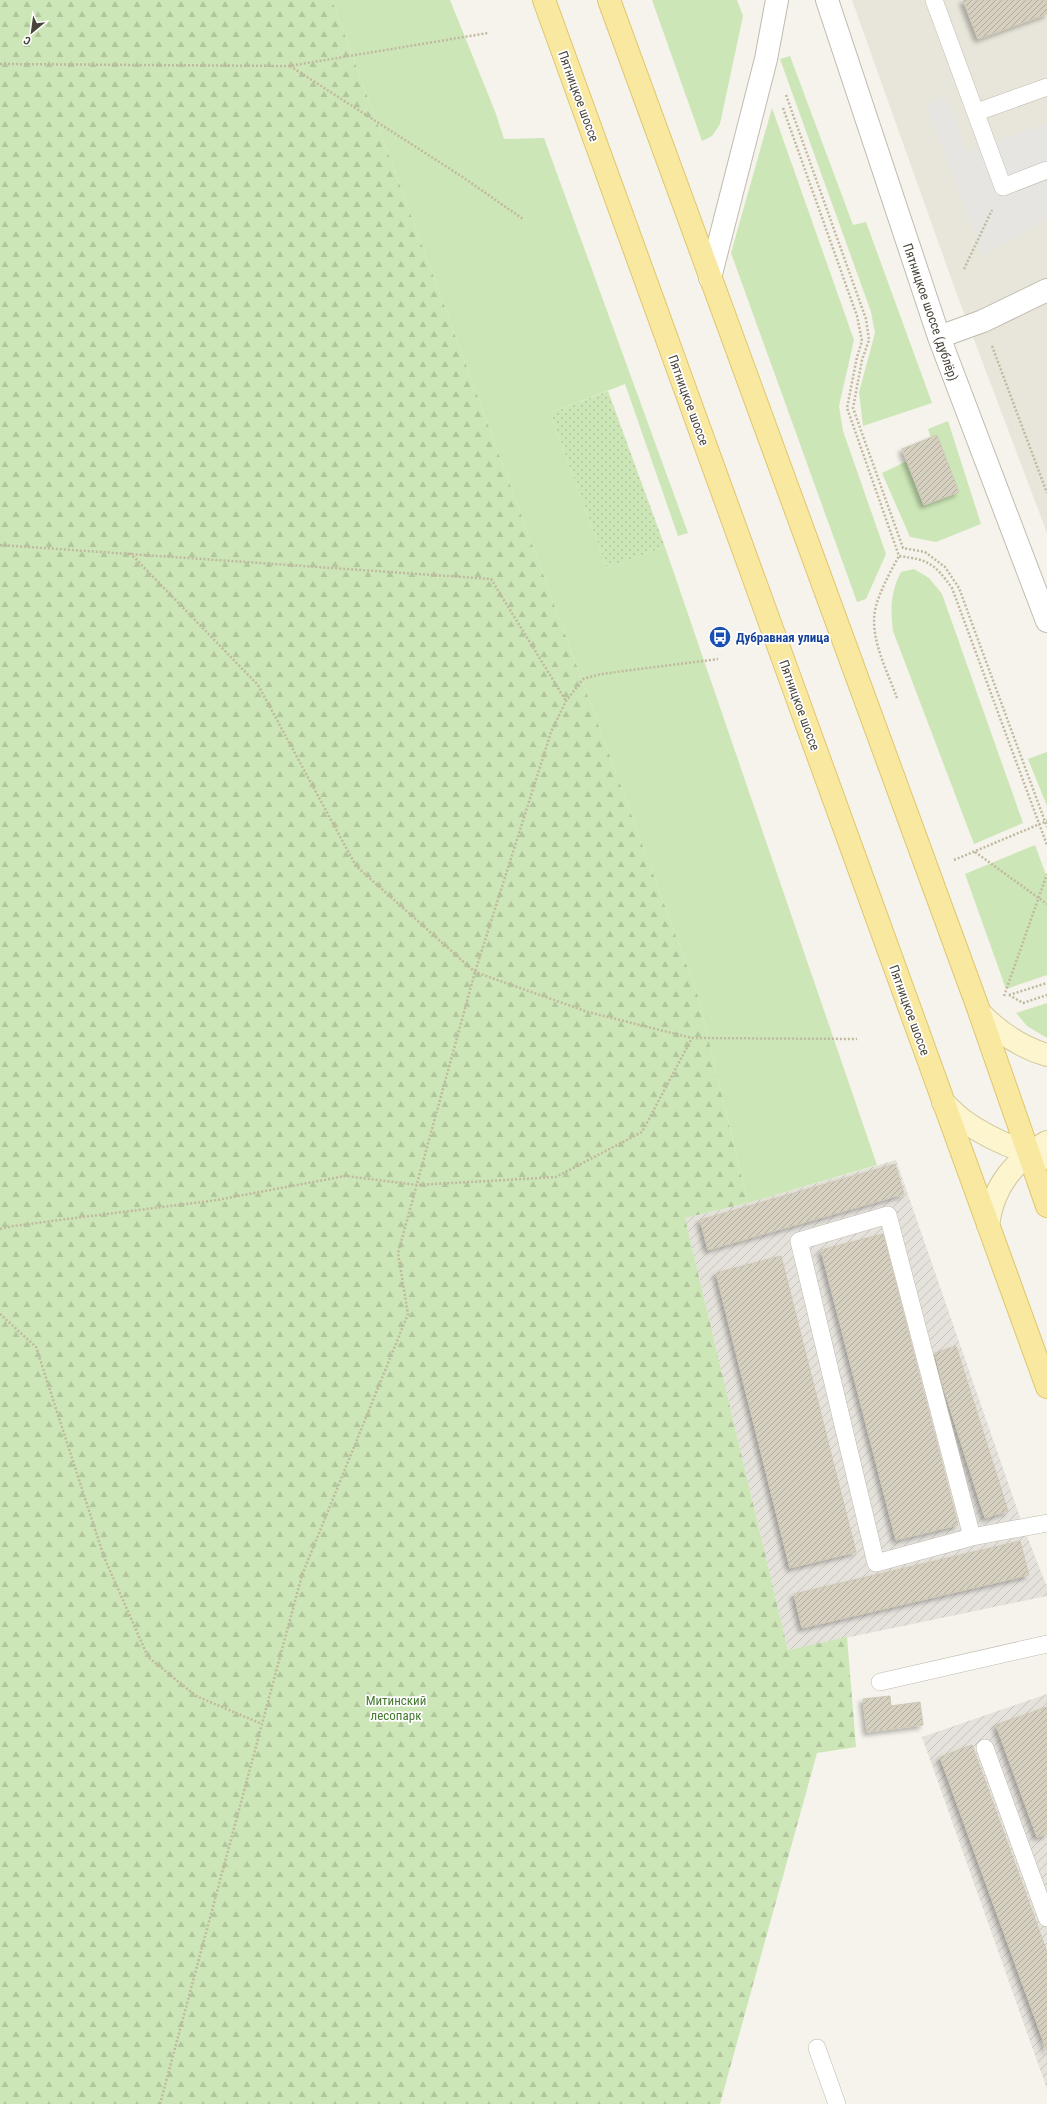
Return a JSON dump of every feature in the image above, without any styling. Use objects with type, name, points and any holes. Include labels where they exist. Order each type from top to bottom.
[{"type":"main road","name":"Пятницкое шоссе","points":[[544,0],[1047,1387]]},
{"type":"main road","points":[[609,0],[980,1014],[1037,1155],[1047,1206]]},
{"type":"main road","points":[[980,1014],[993,1026],[1017,1042],[1047,1054]]},
{"type":"main road","points":[[943,1102],[964,1121],[1037,1155]]},
{"type":"main road","points":[[988,1225],[994,1196],[1008,1175],[1037,1155],[1047,1142]]},
{"type":"street","points":[[710,278],[766,59],[776,0]]},
{"type":"street","name":"Пятницкое шоссе (дублёр)","points":[[827,0],[938,337],[1047,621]]},
{"type":"street","points":[[938,337],[983,321],[1046,293]]},
{"type":"lane","points":[[934,0],[977,112],[1003,187],[1047,170]]},
{"type":"lane","points":[[977,112],[1047,87]]},
{"type":"lane","points":[[972,1537],[888,1215],[799,1241],[876,1563],[972,1537],[1047,1523]]},
{"type":"lane","points":[[880,1682],[1047,1644]]},
{"type":"lane","points":[[985,1748],[1047,1918]]},
{"type":"lane","points":[[817,2048],[837,2104]]},
{"type":"path","points":[[0,64],[289,66],[488,33]]},
{"type":"path","points":[[289,66],[454,171],[522,219]]},
{"type":"path","points":[[784,89],[866,319],[869,340],[862,360],[853,408],[903,548],[926,552],[945,566],[959,588],[1047,827]]},
{"type":"path","points":[[781,103],[857,316],[862,341],[857,357],[847,408],[899,556],[884,585],[876,608],[875,635],[898,703]]},
{"type":"path","points":[[964,269],[1003,187]]},
{"type":"path","points":[[983,321],[1047,493]]},
{"type":"path","points":[[0,545],[491,579],[566,701]]},
{"type":"path","points":[[130,553],[258,685],[356,866],[475,972],[588,1012],[692,1038],[857,1039]]},
{"type":"path","points":[[899,556],[923,560],[940,571],[952,588],[1047,844]]},
{"type":"path","points":[[160,2104],[302,1575],[408,1314],[398,1253],[475,972],[551,732],[566,701],[583,679],[601,674],[718,659]]},
{"type":"path","points":[[953,861],[1046,821]]},
{"type":"path","points":[[974,852],[1047,904]]},
{"type":"path","points":[[950,853],[956,868]]},
{"type":"path","points":[[1000,990],[1003,997],[1047,874]]},
{"type":"path","points":[[1047,983],[1009,995],[1023,1003],[1047,995]]},
{"type":"path","points":[[0,1230],[13,1226],[217,1200],[345,1176],[417,1185],[556,1177],[642,1132],[692,1038]]},
{"type":"path","points":[[0,1314],[36,1347],[104,1557],[148,1657],[196,1696],[262,1724]]},
{"type":"shaded area","points":[[852,0],[1047,0],[1047,533],[955,289]]},
{"type":"shaded area","points":[[946,97],[967,152],[1047,123],[1047,219],[983,256],[926,105]]},
{"type":"shaded area","points":[[896,1160],[1023,1526],[1047,1587],[1047,1596],[788,1650],[685,1218],[748,1203]]},
{"type":"shaded area","points":[[1047,1694],[1047,2089],[922,1737]]},
{"type":"green space","name":"Митинский лесопарк","points":[[0,0],[332,0],[698,996],[748,1203],[685,1218],[788,1650],[847,1637],[856,1747],[817,1753],[720,2104],[0,2104]]},
{"type":"green space","points":[[332,0],[450,0],[496,114],[504,139],[544,138],[688,533],[678,536],[625,384],[550,413],[607,568],[665,547],[877,1165],[748,1203],[698,996]]},
{"type":"green space","points":[[652,0],[737,0],[743,16],[720,124],[712,136],[702,141]]},
{"type":"green space","points":[[790,56],[853,225],[866,222],[932,403],[863,426],[859,392],[875,333],[871,312],[780,59]]},
{"type":"green space","points":[[772,108],[854,340],[839,406],[843,431],[886,554],[866,599],[857,602],[731,253]]},
{"type":"green space","points":[[608,391],[665,547],[607,568],[550,413]]},
{"type":"green space","points":[[948,421],[981,524],[936,542],[910,537],[882,473],[907,461],[924,505],[959,492],[931,438],[928,429]]},
{"type":"green space","points":[[914,569],[929,578],[942,594],[1023,823],[974,844],[893,631],[892,600],[895,586],[901,572]]},
{"type":"green space","points":[[1047,752],[1047,806],[1028,759]]},
{"type":"green space","points":[[1035,845],[1047,878],[1047,975],[1006,989],[965,874]]},
{"type":"green space","points":[[1047,1003],[1047,1038],[1027,1026],[1016,1013]]},
{"type":"building","points":[[963,0],[1047,0],[1047,14],[978,39]]},
{"type":"building","points":[[937,435],[959,492],[924,505],[902,449]]},
{"type":"building","points":[[895,1164],[904,1194],[708,1250],[700,1220]]},
{"type":"building","points":[[883,1234],[958,1525],[896,1540],[821,1250]]},
{"type":"building","points":[[781,1256],[856,1552],[790,1568],[716,1273]]},
{"type":"building","points":[[956,1346],[1008,1511],[985,1518],[942,1383],[935,1353]]},
{"type":"building","points":[[1020,1541],[1029,1575],[802,1628],[794,1594]]},
{"type":"building","points":[[890,1696],[891,1706],[920,1702],[923,1725],[867,1732],[863,1699]]},
{"type":"building","points":[[1047,1707],[1047,1834],[1037,1837],[996,1725]]},
{"type":"building","points":[[972,1745],[1047,1952],[1047,2051],[940,1757]]},
{"type":"place","name":"Дубравная улица","points":[[720,637]]}]
